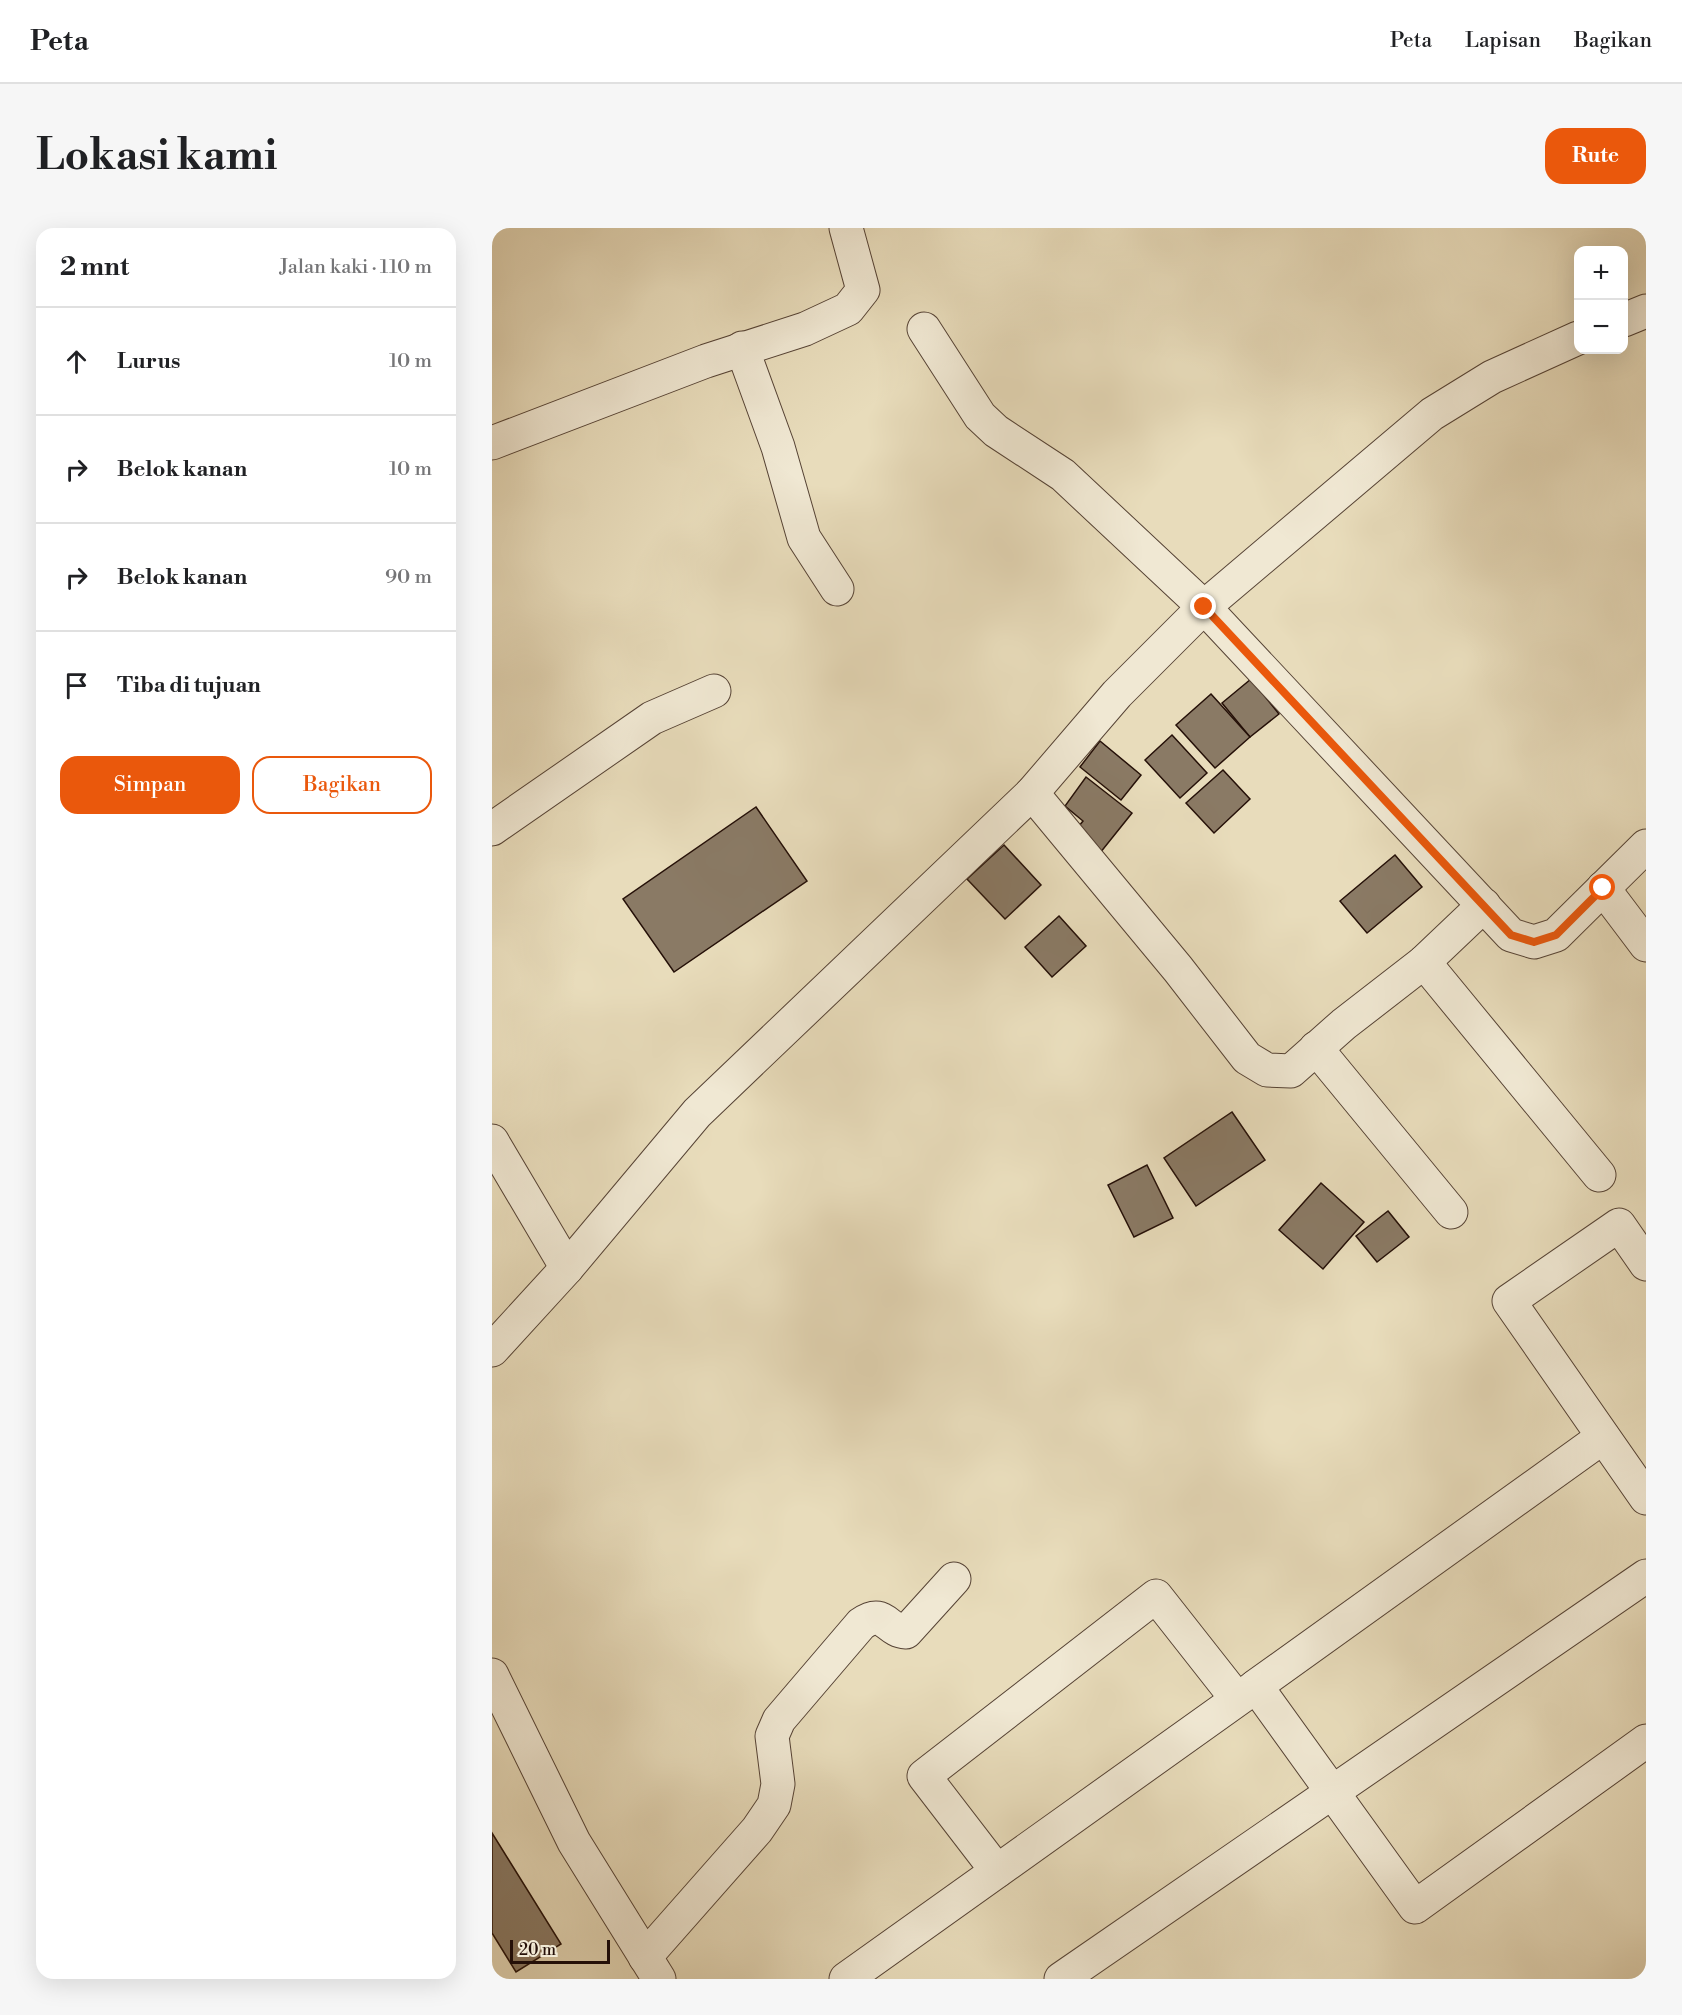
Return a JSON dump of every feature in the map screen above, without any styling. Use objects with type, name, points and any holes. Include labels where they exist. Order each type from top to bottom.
[{"type":"street","points":[[492,443],[742,348],[805,329],[848,309],[863,290],[846,228]]},
{"type":"street","points":[[1628,318],[1646,311]]},
{"type":"street","points":[[924,329],[988,424],[1063,475],[1204,607],[1511,935],[1534,942],[1556,935],[1646,846]]},
{"type":"street","points":[[492,1350],[567,1268],[696,1113],[1032,793],[1117,694],[1204,607],[1432,414],[1492,377],[1574,340]]},
{"type":"street","points":[[742,348],[778,447],[804,538],[837,589]]},
{"type":"street","points":[[492,829],[652,718],[714,691]]},
{"type":"street","points":[[1032,793],[1178,969],[1247,1058],[1267,1070],[1291,1071],[1316,1048],[1424,962],[1484,905]]},
{"type":"street","points":[[1603,888],[1646,945]]},
{"type":"street","points":[[1424,962],[1599,1175]]},
{"type":"street","points":[[1316,1048],[1451,1212]]},
{"type":"street","points":[[492,1141],[567,1268]]},
{"type":"street","points":[[1646,1264],[1619,1225],[1509,1301],[1646,1498]]},
{"type":"street","points":[[846,1979],[1603,1437]]},
{"type":"street","points":[[1061,1979],[1646,1576]]},
{"type":"street","points":[[492,1674],[574,1842],[652,1968],[774,1805],[778,1784],[772,1736],[779,1720],[861,1624],[881,1617],[906,1632],[954,1580]]},
{"type":"street","points":[[997,1871],[924,1776],[1156,1596],[1247,1693],[1332,1792],[1415,1906],[1646,1741]]},
{"type":"building","points":[[1251,679],[1279,714],[1250,737],[1222,703]]},
{"type":"building","points":[[1211,694],[1250,737],[1215,768],[1176,725]]},
{"type":"building","points":[[1172,735],[1207,773],[1180,798],[1145,760]]},
{"type":"building","points":[[1100,741],[1141,775],[1121,800],[1080,767]]},
{"type":"building","points":[[1223,770],[1250,799],[1214,833],[1186,803]]},
{"type":"building","points":[[1086,777],[1132,813],[1096,858],[1070,837],[1083,821],[1065,806]]},
{"type":"building","points":[[756,807],[807,881],[674,972],[623,899]]},
{"type":"building","points":[[1004,845],[1041,885],[1005,919],[967,879]]},
{"type":"building","points":[[1395,855],[1422,887],[1367,933],[1340,901]]},
{"type":"building","points":[[1059,916],[1086,946],[1052,977],[1025,947]]},
{"type":"building","points":[[1232,1112],[1265,1160],[1196,1206],[1164,1158]]},
{"type":"building","points":[[1147,1165],[1173,1218],[1134,1237],[1108,1185]]},
{"type":"building","points":[[1321,1183],[1364,1222],[1323,1269],[1279,1230]]},
{"type":"building","points":[[1388,1211],[1409,1237],[1377,1262],[1356,1236]]},
{"type":"building","points":[[492,1833],[561,1944],[516,1972],[492,1933]]},
{"type":"route","points":[[1204,607],[1452,869],[1511,935],[1534,942],[1556,935],[1603,888]]}]
